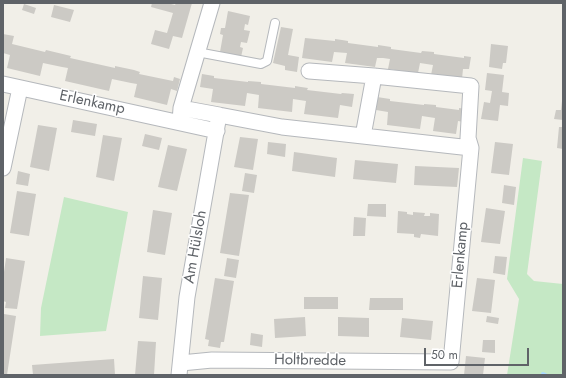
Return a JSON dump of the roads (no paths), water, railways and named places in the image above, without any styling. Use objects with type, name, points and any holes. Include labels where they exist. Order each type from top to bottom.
[{"type":"street","points":[[181,115],[197,52],[212,3]]},
{"type":"street","name":"Erlenkamp","points":[[309,71],[471,86],[468,138],[471,148],[451,362]]},
{"type":"street","points":[[363,136],[374,76]]},
{"type":"street","name":"Erlenkamp","points":[[3,84],[181,115],[219,115],[282,127],[471,148]]},
{"type":"street","points":[[3,168],[20,88]]},
{"type":"street","name":"Erlenkamp","points":[[181,115],[217,131]]},
{"type":"street","points":[[217,131],[219,115]]},
{"type":"street","name":"Am Hülsloh","points":[[180,369],[187,297],[217,131]]},
{"type":"street","name":"Holtbredde","points":[[180,369],[212,360],[451,362]]},
{"type":"lane","points":[[197,52],[261,64],[267,61],[275,23]]}]
